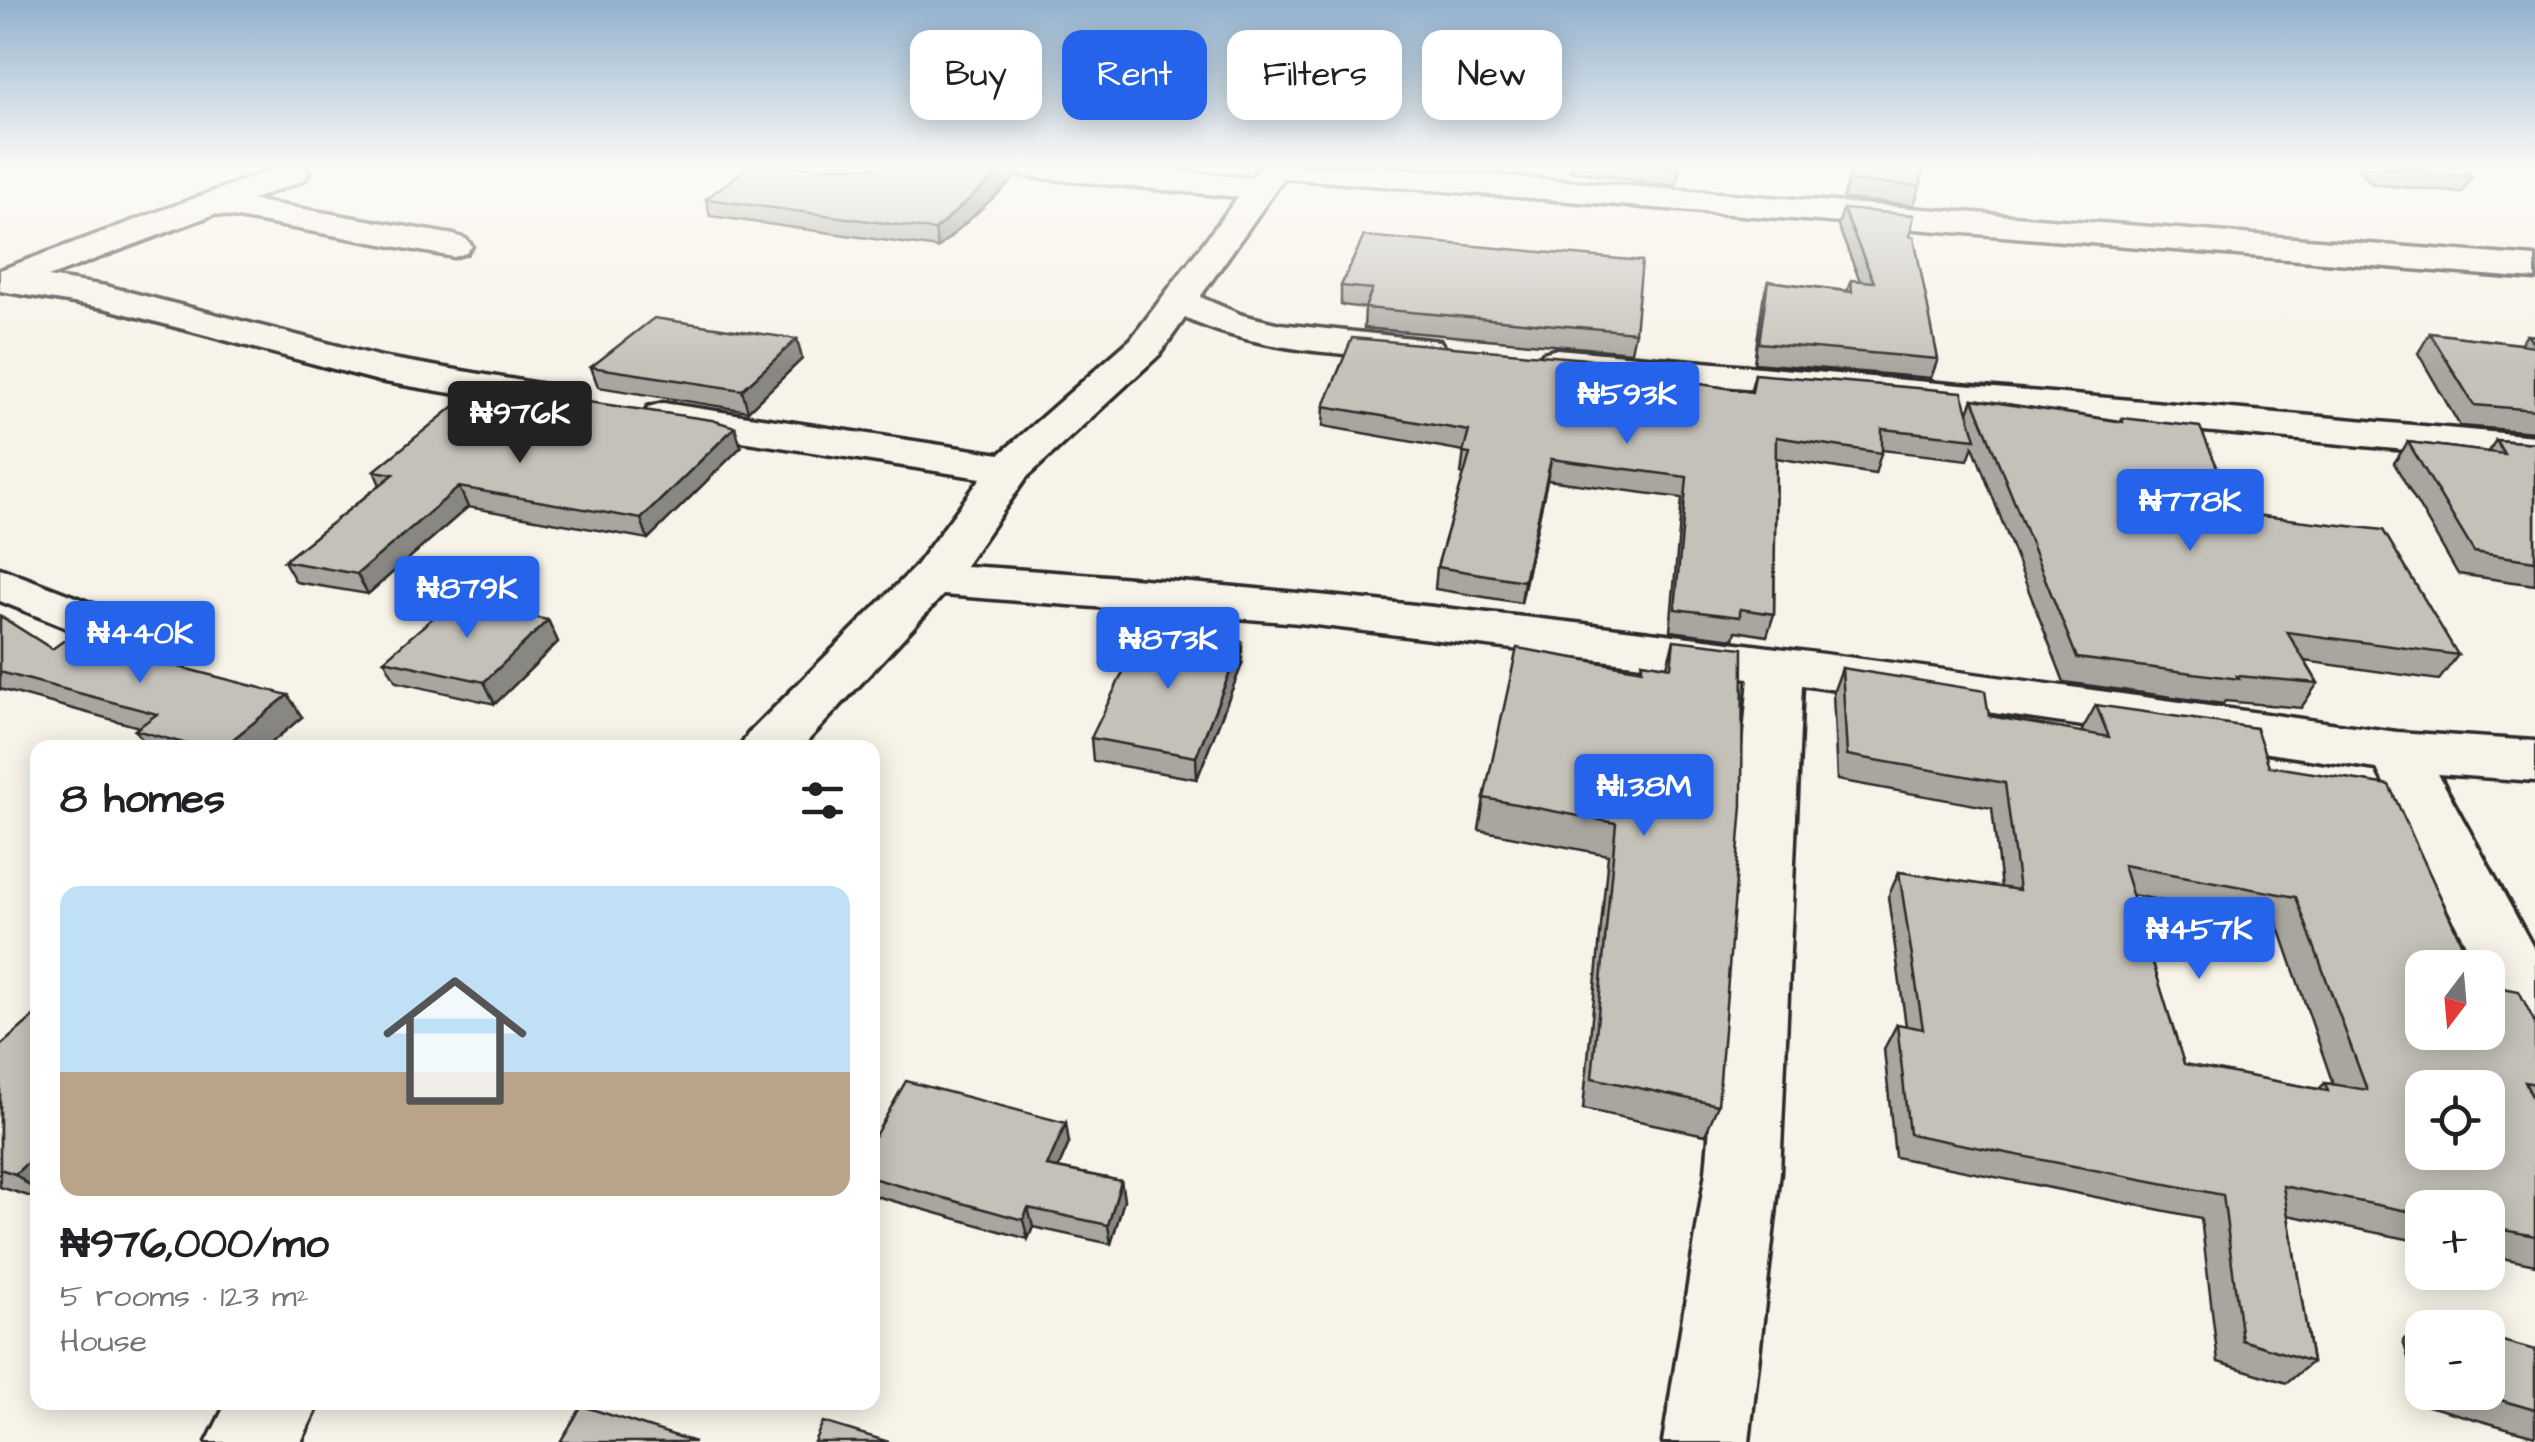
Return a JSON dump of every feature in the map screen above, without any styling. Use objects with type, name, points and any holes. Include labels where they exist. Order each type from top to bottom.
[{"type":"street","points":[[2,282],[130,234]]},
{"type":"street","points":[[387,234],[454,246]]},
{"type":"street","points":[[776,740],[931,579],[1010,468],[1145,347],[1227,234]]},
{"type":"street","points":[[2077,234],[2535,268]]},
{"type":"street","points":[[2,282],[106,297],[379,370],[1010,468]]},
{"type":"street","points":[[1178,301],[1230,324],[1280,336],[1464,353]]},
{"type":"street","points":[[1523,358],[2535,449]]},
{"type":"street","points":[[931,579],[1145,591],[1519,632],[2397,752],[2535,761]]},
{"type":"street","points":[[0,583],[166,651]]},
{"type":"street","points":[[1706,1442],[1743,1172],[1776,667]]},
{"type":"street","points":[[2397,752],[2535,1014]]},
{"type":"street","points":[[250,1442],[272,1410]]},
{"type":"building","points":[[1854,234],[1914,237],[1938,359],[1759,343],[1768,281],[1852,292],[1851,280],[1874,282]]},
{"type":"building","points":[[1364,236],[1642,261],[1635,332],[1365,308],[1372,289],[1341,286]]},
{"type":"building","points":[[654,318],[797,339],[742,390],[591,367]]},
{"type":"building","points":[[2430,333],[2535,346],[2535,410],[2474,405]]},
{"type":"building","points":[[1352,338],[1631,363],[1630,373],[1752,392],[1755,374],[1962,392],[1976,439],[1882,429],[1882,453],[1776,437],[1774,614],[1740,609],[1740,617],[1675,609],[1687,477],[1551,459],[1524,581],[1437,567],[1470,454],[1463,453],[1469,431],[1324,406]]},
{"type":"building","points":[[479,386],[712,420],[735,427],[641,519],[459,487],[357,574],[284,561],[394,474],[374,471]]},
{"type":"building","points":[[1973,399],[2123,422],[2122,418],[2200,427],[2237,513],[2383,530],[2458,655],[2287,632],[2318,683],[2237,676],[2239,679],[2077,658]]},
{"type":"building","points":[[2496,440],[2535,443],[2535,561],[2474,552],[2408,442],[2504,454]]},
{"type":"building","points":[[452,601],[548,620],[484,682],[384,660]]},
{"type":"building","points":[[0,616],[52,649],[76,632],[150,650],[140,657],[288,695],[232,740],[172,740],[135,730],[157,714],[0,672]]},
{"type":"building","points":[[1145,627],[1242,642],[1196,757],[1091,738]]},
{"type":"building","points":[[1674,640],[1743,648],[1742,805],[1718,1105],[1592,1078],[1616,823],[1484,798],[1517,648],[1642,670],[1642,662],[1671,667]]},
{"type":"building","points":[[1842,668],[1985,691],[1989,716],[2109,737],[2096,705],[2256,728],[2269,766],[2389,785],[2465,950],[2405,950],[2405,1050],[2505,1050],[2505,988],[2519,991],[2535,1023],[2535,1084],[2525,1082],[2535,1103],[2535,1236],[2505,1230],[2505,1190],[2405,1190],[2405,1211],[2283,1186],[2312,1362],[2242,1340],[2223,1195],[1909,1134],[1897,1024],[1923,1029],[1899,872],[2019,890],[2005,783],[1847,755]],"holes":[[[2123,865],[2296,897],[2367,1090],[2325,1083],[2328,1091],[2184,1064]]]},
{"type":"building","points":[[30,1020],[30,1160],[15,1174],[0,1169],[0,1046]]},
{"type":"building","points":[[906,1081],[1066,1123],[1047,1166],[1121,1181],[1108,1225],[1028,1208],[1023,1220],[880,1180],[880,1127]]},
{"type":"building","points":[[2505,1342],[2535,1350],[2535,1410],[2505,1401]]},
{"type":"building","points":[[580,1410],[595,1410],[695,1442],[560,1442]]},
{"type":"building","points":[[823,1422],[889,1442],[814,1442]]}]
